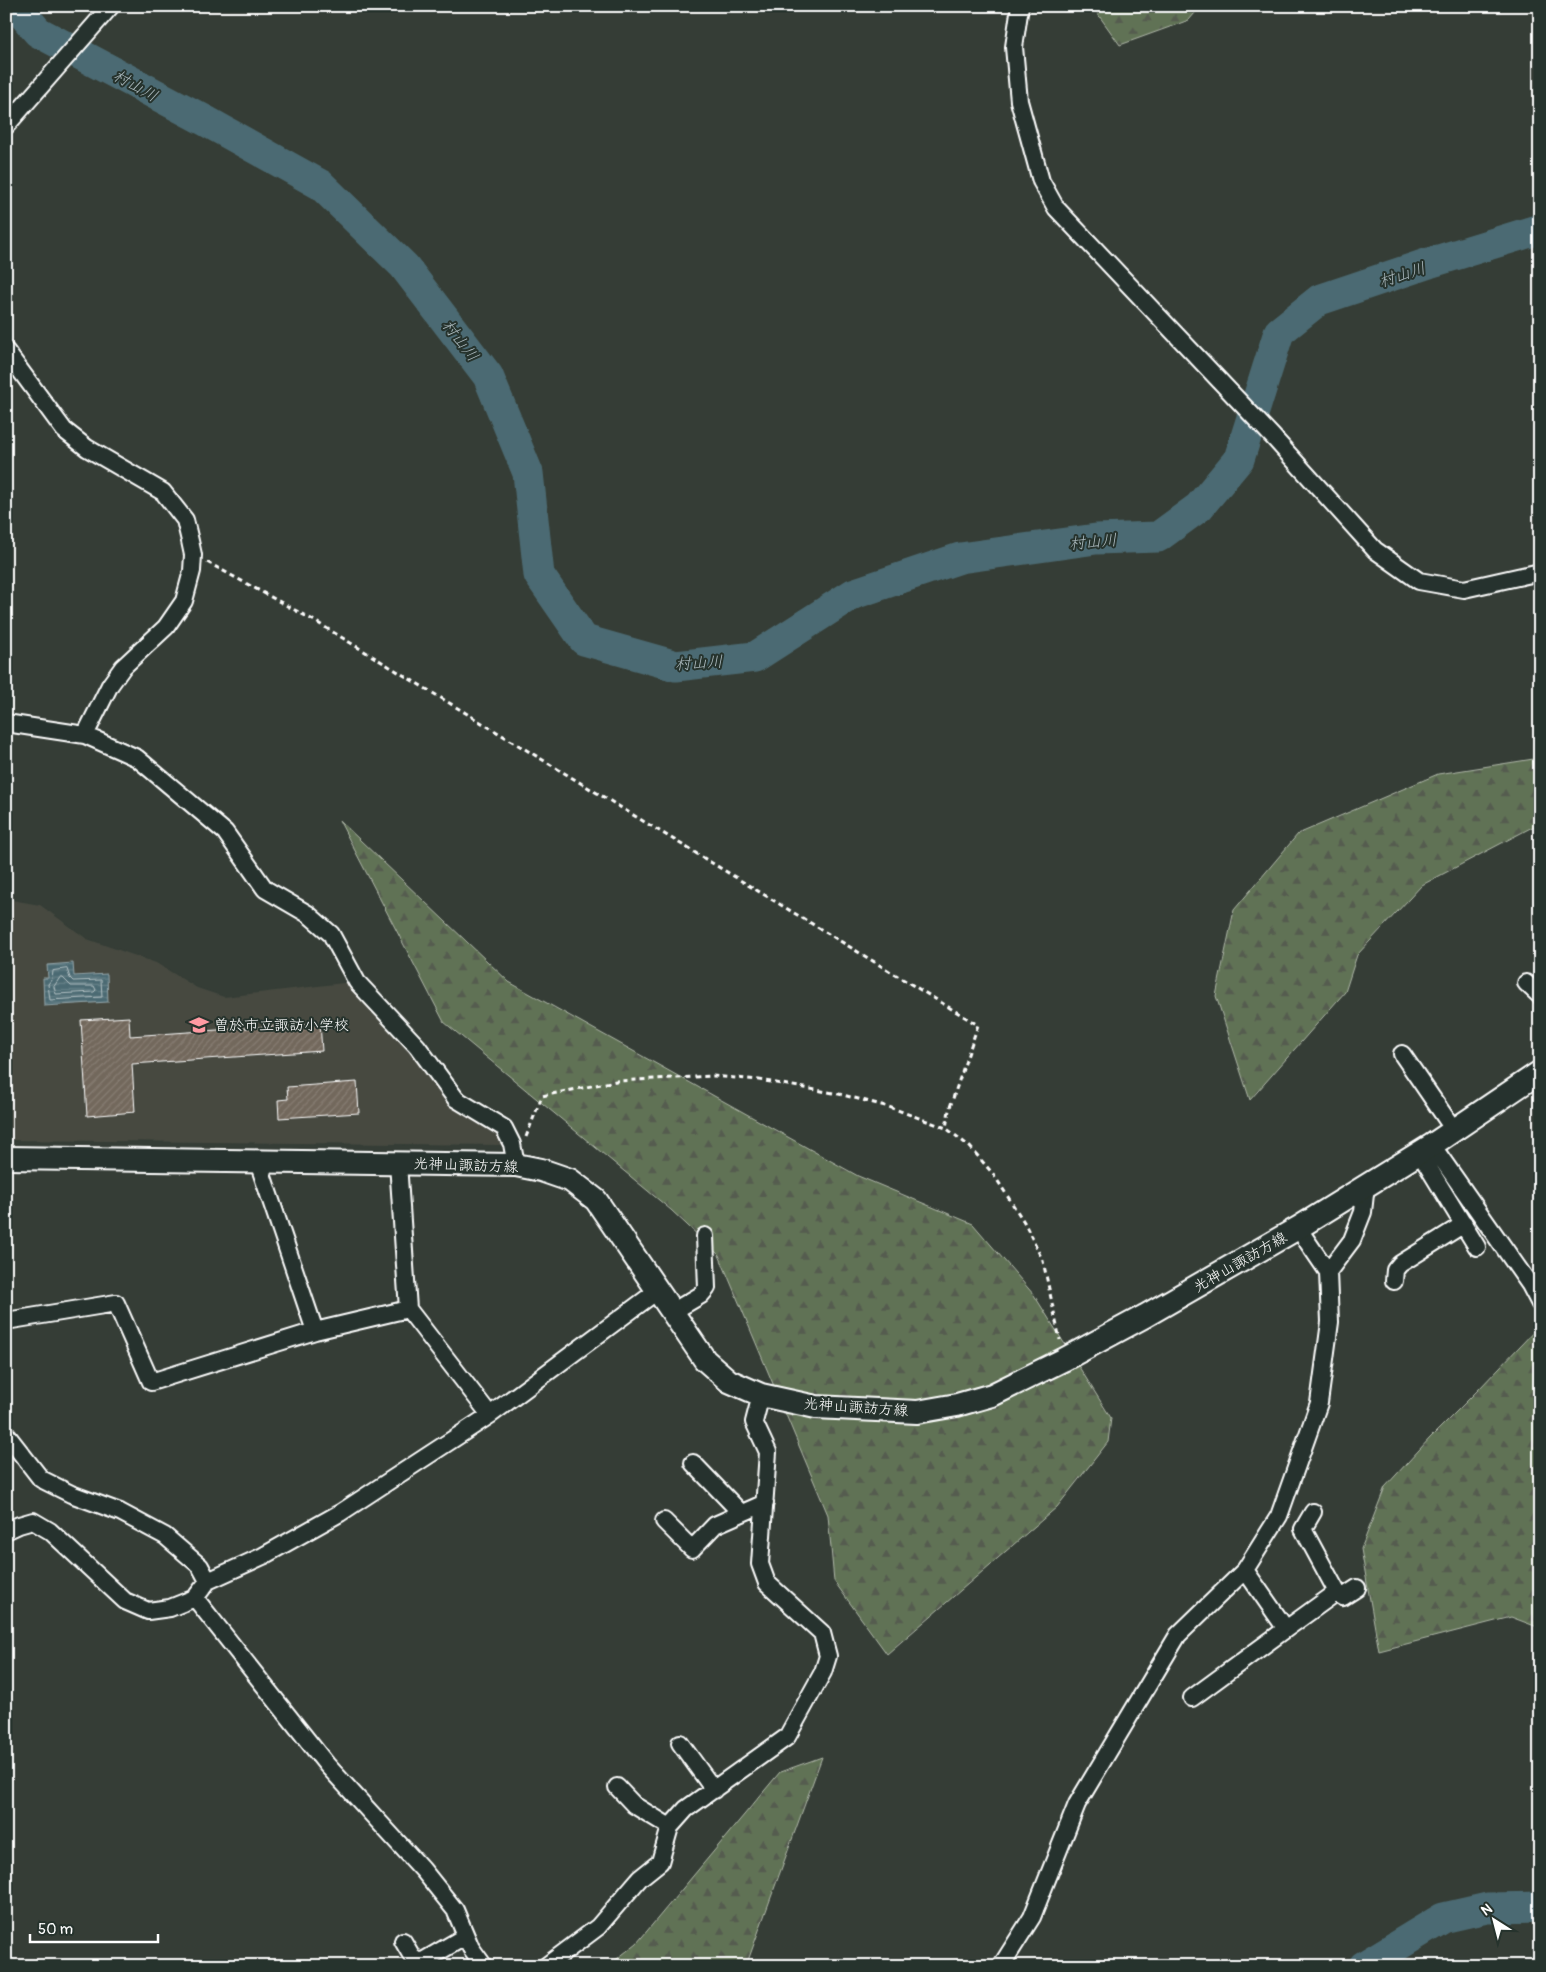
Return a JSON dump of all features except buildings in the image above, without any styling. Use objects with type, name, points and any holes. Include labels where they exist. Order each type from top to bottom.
[{"type":"main road","name":"光神山諏訪方線","points":[[6,1158],[516,1165],[570,1180],[596,1200],[705,1360],[729,1381],[761,1395],[816,1407],[917,1412],[957,1405],[992,1394],[1063,1360],[1145,1316],[1298,1228],[1426,1149],[1540,1072]]},
{"type":"street","points":[[6,126],[111,6]]},
{"type":"street","points":[[1020,6],[1014,47],[1019,101],[1041,181],[1056,208],[1273,437],[1374,550],[1419,581],[1464,589],[1540,572]]},
{"type":"street","points":[[6,351],[64,430],[87,448],[163,492],[185,520],[193,555],[192,571],[184,601],[166,627],[124,667],[110,685],[85,736]]},
{"type":"street","points":[[6,723],[85,736],[137,758],[225,832],[265,889],[308,914],[331,934],[357,982],[418,1046],[456,1100],[504,1128],[512,1144],[516,1165]]},
{"type":"street","points":[[1526,983],[1540,996]]},
{"type":"street","points":[[1402,1054],[1454,1130]]},
{"type":"street","points":[[1426,1149],[1477,1247]]},
{"type":"street","points":[[1426,1149],[1530,1285],[1540,1304]]},
{"type":"street","points":[[258,1162],[315,1330]]},
{"type":"street","points":[[398,1163],[408,1309],[490,1415]]},
{"type":"street","points":[[1328,1272],[1352,1240],[1363,1212],[1366,1186]]},
{"type":"street","points":[[1394,1281],[1395,1270],[1400,1264],[1464,1224]]},
{"type":"street","points":[[1001,1966],[1032,1917],[1077,1804],[1178,1635],[1245,1570],[1279,1516],[1319,1403],[1330,1322],[1328,1272],[1298,1228]]},
{"type":"street","points":[[672,1312],[701,1295],[707,1288],[705,1236]]},
{"type":"street","points":[[6,1530],[33,1522],[50,1531],[124,1601],[148,1611],[170,1608],[195,1598],[208,1581],[263,1556],[340,1513],[490,1415],[657,1291]]},
{"type":"street","points":[[6,1321],[116,1303],[151,1382],[315,1330],[408,1309]]},
{"type":"street","points":[[546,1966],[598,1927],[640,1878],[660,1862],[670,1826],[686,1809],[787,1737],[823,1672],[828,1656],[822,1633],[767,1582],[760,1564],[768,1452],[754,1422],[761,1395]]},
{"type":"street","points":[[6,1434],[41,1479],[71,1494],[120,1512],[165,1536],[200,1566],[208,1581]]},
{"type":"street","points":[[693,1463],[741,1513]]},
{"type":"street","points":[[664,1520],[692,1549],[715,1525],[765,1503]]},
{"type":"street","points":[[1313,1512],[1303,1528],[1337,1592],[1343,1597],[1357,1588]]},
{"type":"street","points":[[1245,1570],[1286,1629]]},
{"type":"street","points":[[1192,1698],[1337,1592]]},
{"type":"street","points":[[195,1598],[327,1765],[423,1870],[455,1910],[471,1948],[484,1966]]},
{"type":"street","points":[[680,1744],[714,1790]]},
{"type":"street","points":[[617,1787],[634,1805],[670,1826]]},
{"type":"street","points":[[403,1941],[414,1960],[423,1961],[466,1936]]},
{"type":"path","points":[[193,555],[313,620],[978,1025],[949,1110],[946,1128]]},
{"type":"path","points":[[516,1165],[542,1096],[616,1081],[713,1076],[759,1080],[839,1094],[889,1107],[946,1128],[970,1147],[994,1175],[1024,1222],[1043,1261],[1050,1286],[1063,1360]]},
{"type":"shaded area","name":"曽於市立諏訪小学校","points":[[6,899],[40,905],[87,939],[156,963],[197,988],[224,997],[352,982],[407,1039],[434,1083],[454,1105],[493,1127],[504,1139],[503,1145],[6,1140]]},
{"type":"green space","points":[[1092,6],[1201,6],[1189,20],[1120,45]]},
{"type":"green space","points":[[1540,758],[1540,823],[1422,885],[1357,955],[1345,992],[1250,1100],[1216,996],[1234,910],[1298,834],[1438,774]]},
{"type":"green space","points":[[339,820],[509,982],[858,1176],[973,1224],[1034,1295],[1111,1418],[1108,1442],[1057,1507],[887,1654],[834,1581],[828,1515],[719,1255],[671,1210],[444,1022]]},
{"type":"green space","points":[[1540,1325],[1540,1628],[1511,1617],[1379,1651],[1361,1549],[1385,1487]]},
{"type":"green space","points":[[822,1757],[746,1966],[608,1966],[637,1943],[780,1772]]},
{"type":"water","points":[[73,963],[74,976],[107,974],[108,1002],[44,1006],[43,978],[48,978],[47,965]]},
{"type":"waterway","name":"村山川","points":[[16,6],[38,32],[206,121],[321,185],[404,266],[488,376],[528,473],[539,575],[584,640],[676,666],[755,657],[853,594],[960,558],[1096,539],[1158,537],[1199,507],[1239,459],[1279,332],[1319,300],[1429,263],[1540,229]]},
{"type":"waterway","points":[[1364,1966],[1443,1918],[1487,1908],[1540,1907]]},
{"type":"place","name":"曽於市立諏訪小学校","points":[[199,1025]]}]
